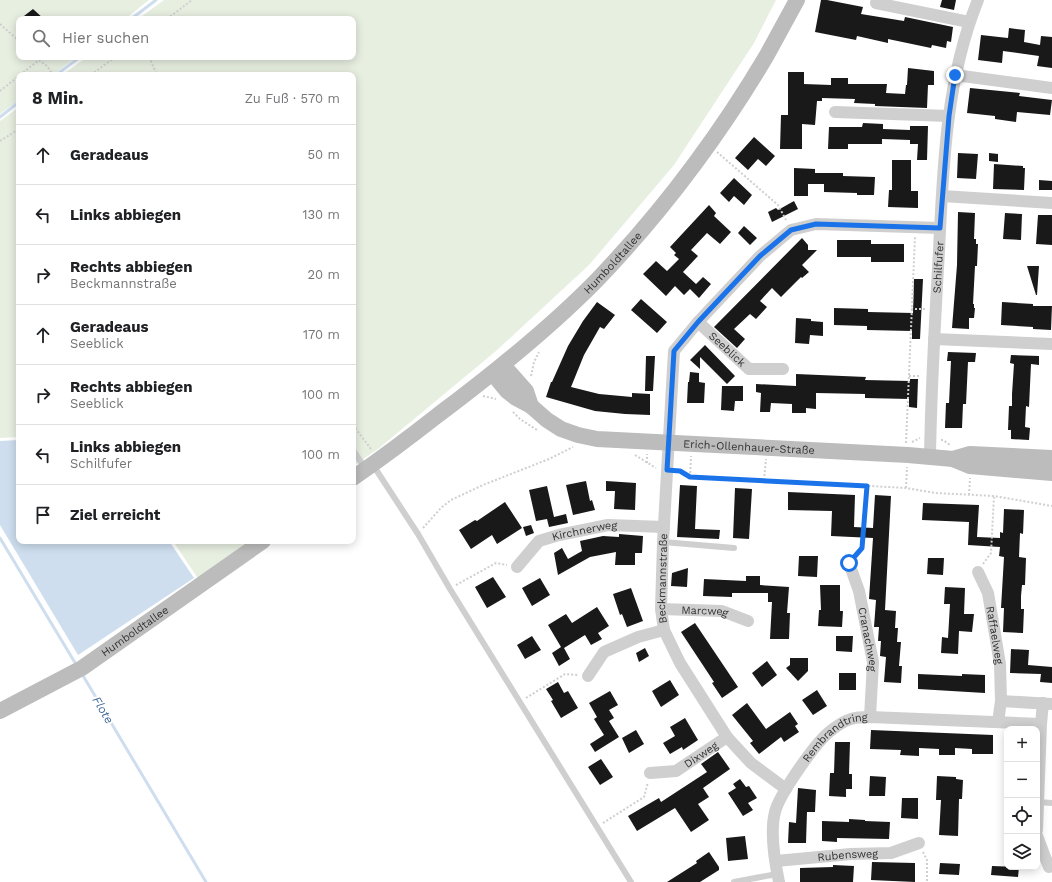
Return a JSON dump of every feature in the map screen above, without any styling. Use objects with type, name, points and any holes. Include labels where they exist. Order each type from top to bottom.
[{"type":"street","name":"Humboldtallee","points":[[356,475],[370,461],[498,369],[558,317],[597,280],[641,231],[685,177],[709,144],[767,55],[797,0]]},
{"type":"street","name":"Schilfufer","points":[[930,457],[935,309],[949,116],[955,75],[969,22],[978,0]]},
{"type":"street","points":[[876,3],[969,22]]},
{"type":"street","points":[[955,75],[1052,88]]},
{"type":"street","points":[[835,112],[949,116]]},
{"type":"street","points":[[942,196],[1052,203]]},
{"type":"street","name":"Seeblick","points":[[668,443],[674,351],[698,322],[760,256],[791,230],[816,224],[940,228]]},
{"type":"street","name":"Seeblick","points":[[698,322],[749,368],[783,369]]},
{"type":"street","points":[[934,339],[1052,344]]},
{"type":"street","name":"Erich-Ollenhauer-Straße","points":[[498,369],[526,391],[531,406],[547,420],[561,429],[596,439],[930,457],[953,459],[970,466],[1052,473]]},
{"type":"street","name":"Beckmannstraße","points":[[668,443],[661,609],[664,630],[680,663],[727,737],[751,764],[786,789]]},
{"type":"street","name":"Erich-Ollenhauer-Straße","points":[[953,459],[970,454],[1052,458]]},
{"type":"street","name":"Kirchnerweg","points":[[517,567],[539,541],[559,535],[608,525],[664,527]]},
{"type":"street","name":"Humboldtallee","points":[[0,711],[82,668],[259,544]]},
{"type":"street","name":"Cranachweg","points":[[849,563],[859,591],[873,662],[870,717]]},
{"type":"street","name":"Raffaelweg","points":[[978,572],[988,593],[998,647],[1000,664],[1000,702]]},
{"type":"street","name":"Marcweg","points":[[661,609],[722,611],[748,621]]},
{"type":"street","points":[[588,676],[604,652],[638,637],[664,630]]},
{"type":"street","points":[[998,722],[1000,702],[1048,704],[1041,724],[1038,798]]},
{"type":"street","name":"Rembrandtring","points":[[777,872],[773,835],[775,812],[786,789],[814,748],[827,734],[851,719],[870,717],[1041,724]]},
{"type":"street","name":"Dixweg","points":[[650,774],[676,771],[727,737]]},
{"type":"street","name":"Rubensweg","points":[[777,872],[851,854],[890,853],[919,843]]},
{"type":"street","points":[[1040,844],[1049,867]]},
{"type":"lane","points":[[356,452],[370,461],[418,534],[450,589],[632,882]]},
{"type":"lane","points":[[663,542],[734,548]]},
{"type":"lane","points":[[1040,802],[1052,802]]},
{"type":"lane","points":[[734,882],[777,872]]},
{"type":"path","points":[[171,16],[192,0]]},
{"type":"path","points":[[0,24],[16,38]]},
{"type":"path","points":[[25,72],[39,60],[47,66],[51,72]]},
{"type":"path","points":[[95,72],[111,60]]},
{"type":"path","points":[[149,60],[155,72]]},
{"type":"path","points":[[0,91],[16,79]]},
{"type":"path","points":[[0,142],[16,131]]},
{"type":"path","points":[[717,152],[778,206],[791,230]]},
{"type":"path","points":[[906,445],[911,309],[916,228]]},
{"type":"path","points":[[911,309],[935,309]]},
{"type":"path","points":[[530,375],[533,382]]},
{"type":"path","points":[[356,431],[370,461]]},
{"type":"path","points":[[418,534],[451,500],[549,459],[573,447]]},
{"type":"path","points":[[764,480],[766,458]]},
{"type":"path","points":[[667,470],[680,471],[690,477],[906,488],[936,493],[994,496],[1052,506]]},
{"type":"path","points":[[849,563],[862,548],[867,486]]},
{"type":"path","points":[[978,572],[991,553],[994,496]]},
{"type":"path","points":[[450,589],[466,578],[496,563],[517,567]]},
{"type":"path","points":[[534,692],[565,674],[588,676]]},
{"type":"path","points":[[597,827],[644,796],[650,774]]},
{"type":"path","points":[[919,843],[927,860],[927,882]]},
{"type":"shaded area","points":[[0,0],[149,0],[129,16],[41,16],[33,9],[23,16],[16,16],[16,60],[72,60],[57,72],[16,72],[16,102],[0,114]]},
{"type":"shaded area","points":[[164,0],[776,0],[754,43],[674,165],[589,265],[496,351],[378,449],[356,464],[356,72],[66,72],[83,60],[356,60],[356,16],[142,16]]},
{"type":"shaded area","points":[[16,109],[16,437],[0,438],[0,121]]},
{"type":"shaded area","points":[[175,544],[248,544],[199,580]]},
{"type":"water","points":[[16,440],[16,544],[171,544],[194,578],[78,655],[0,525],[0,441]]},
{"type":"building","points":[[821,0],[863,7],[861,14],[904,21],[905,17],[953,27],[951,42],[947,41],[946,48],[932,45],[931,48],[888,39],[888,43],[857,36],[856,40],[815,32]]},
{"type":"building","points":[[942,0],[956,0],[954,10],[940,7]]},
{"type":"building","points":[[33,9],[41,16],[24,16]]},
{"type":"building","points":[[1009,28],[1025,30],[1024,42],[1040,45],[1041,36],[1052,37],[1052,68],[1037,66],[1039,56],[1003,51],[1002,63],[978,60],[981,35],[1008,38]]},
{"type":"building","points":[[908,68],[934,71],[934,85],[928,85],[927,108],[875,106],[875,104],[854,103],[855,99],[822,98],[822,101],[817,101],[815,125],[802,124],[802,149],[780,149],[781,115],[788,115],[788,72],[804,72],[804,84],[831,85],[831,78],[848,78],[848,84],[887,84],[886,93],[905,94]]},
{"type":"building","points":[[970,88],[1020,93],[1019,96],[1052,100],[1050,115],[1017,112],[1016,122],[995,119],[995,116],[967,113]]},
{"type":"building","points":[[863,123],[883,124],[883,129],[910,130],[910,126],[928,126],[927,160],[917,160],[918,144],[910,144],[910,140],[882,139],[882,144],[848,144],[848,149],[828,149],[829,127],[862,127]]},
{"type":"building","points":[[754,137],[775,156],[766,166],[758,159],[748,170],[735,158]]},
{"type":"building","points":[[958,153],[978,154],[976,179],[957,178]]},
{"type":"building","points":[[989,153],[998,154],[998,162],[989,161]]},
{"type":"building","points":[[892,160],[911,160],[911,191],[918,191],[918,208],[888,207],[889,190],[892,190]]},
{"type":"building","points":[[994,164],[1023,166],[1023,168],[1025,168],[1024,190],[993,189]]},
{"type":"building","points":[[794,168],[815,169],[815,173],[843,173],[843,176],[875,177],[874,195],[824,192],[824,184],[808,184],[808,196],[794,196]]},
{"type":"building","points":[[734,178],[752,195],[744,205],[734,196],[729,202],[720,193]]},
{"type":"building","points":[[1039,180],[1052,181],[1052,190],[1039,190]]},
{"type":"building","points":[[794,201],[798,209],[772,222],[768,212],[776,208],[778,210]]},
{"type":"building","points":[[709,205],[716,213],[714,216],[731,232],[720,244],[707,233],[691,250],[698,256],[683,272],[696,284],[703,277],[711,284],[699,298],[690,289],[684,295],[675,286],[666,296],[643,274],[656,261],[667,271],[679,259],[674,255],[676,253],[670,247]]},
{"type":"building","points":[[958,212],[975,213],[974,239],[976,239],[976,244],[978,244],[977,266],[975,266],[973,304],[975,308],[974,318],[969,318],[969,329],[952,328],[957,265]]},
{"type":"building","points":[[1005,213],[1022,214],[1021,240],[1003,239]]},
{"type":"building","points":[[1038,215],[1052,215],[1052,245],[1036,244]]},
{"type":"building","points":[[744,226],[757,238],[750,245],[738,233]]},
{"type":"building","points":[[802,238],[808,245],[808,250],[817,250],[802,265],[809,272],[802,278],[801,277],[781,297],[772,288],[760,301],[767,307],[756,319],[750,314],[734,329],[745,339],[737,348],[714,327]]},
{"type":"building","points":[[837,240],[871,240],[871,244],[904,244],[904,262],[871,262],[871,257],[837,257]]},
{"type":"building","points":[[1027,266],[1039,266],[1037,295],[1036,295]]},
{"type":"building","points":[[914,279],[923,279],[920,339],[912,339],[912,331],[867,330],[867,326],[834,325],[834,308],[868,309],[868,312],[913,313]]},
{"type":"building","points":[[641,299],[667,322],[657,333],[631,310]]},
{"type":"building","points":[[597,302],[615,315],[604,329],[600,327],[584,355],[571,387],[599,394],[632,397],[632,393],[650,394],[650,415],[595,411],[546,397],[551,382],[568,346],[583,321]]},
{"type":"building","points":[[1002,302],[1033,304],[1033,306],[1052,306],[1051,330],[1001,325]]},
{"type":"building","points":[[796,318],[811,319],[811,321],[823,322],[823,336],[810,335],[809,344],[795,343]]},
{"type":"building","points":[[705,345],[735,376],[727,384],[700,357],[700,369],[690,360]]},
{"type":"building","points":[[948,352],[976,353],[975,362],[968,362],[966,404],[963,404],[962,428],[945,428],[946,403],[949,403],[951,361],[947,361]]},
{"type":"building","points":[[1011,355],[1039,356],[1039,365],[1031,364],[1029,407],[1026,406],[1025,427],[1030,428],[1029,440],[1011,439],[1011,430],[1008,430],[1009,406],[1012,406],[1014,364],[1010,363]]},
{"type":"building","points":[[646,356],[655,356],[653,391],[645,391]]},
{"type":"building","points":[[690,372],[699,373],[699,382],[705,383],[704,403],[687,403]]},
{"type":"building","points":[[796,374],[866,377],[865,380],[910,381],[910,379],[918,379],[917,408],[909,407],[909,399],[865,398],[865,394],[816,393],[816,409],[806,408],[806,413],[792,413],[792,404],[771,403],[770,412],[760,412],[761,393],[756,392],[756,384],[796,386]]},
{"type":"building","points":[[722,386],[743,386],[743,401],[735,401],[734,411],[721,410]]},
{"type":"building","points":[[586,481],[590,501],[592,500],[595,510],[573,515],[566,485]]},
{"type":"building","points":[[606,481],[636,483],[635,510],[614,509],[615,491],[606,491]]},
{"type":"building","points":[[680,485],[697,486],[695,529],[720,530],[719,539],[677,537]]},
{"type":"building","points":[[547,486],[554,517],[566,514],[568,523],[549,527],[547,519],[536,521],[529,490]]},
{"type":"building","points":[[735,488],[752,489],[749,539],[733,538]]},
{"type":"building","points":[[788,492],[855,495],[854,527],[873,528],[875,495],[891,496],[885,610],[896,611],[895,628],[898,628],[897,642],[901,642],[899,666],[902,666],[901,683],[884,682],[886,657],[880,656],[881,641],[878,641],[879,627],[874,627],[876,600],[869,599],[873,538],[831,536],[832,511],[788,510]]},
{"type":"building","points":[[505,502],[522,528],[497,544],[492,535],[471,549],[459,530],[475,520],[477,521]]},
{"type":"building","points":[[923,503],[979,505],[977,537],[1000,538],[1000,532],[1003,533],[1004,509],[1024,510],[1023,534],[1020,533],[1019,557],[1026,558],[1025,585],[1022,585],[1021,596],[1021,609],[1024,609],[1023,633],[1003,632],[1004,608],[1001,608],[1004,557],[999,556],[1000,547],[968,545],[969,522],[922,520]]},
{"type":"building","points":[[531,525],[534,533],[526,536],[523,527]]},
{"type":"building","points":[[619,534],[643,536],[642,553],[635,553],[635,565],[615,565],[616,552],[590,557],[558,575],[554,553],[562,548],[568,559],[582,551],[580,541],[603,536],[619,537]]},
{"type":"building","points":[[799,556],[818,556],[817,577],[798,576]]},
{"type":"building","points":[[928,558],[944,558],[943,575],[927,574]]},
{"type":"building","points":[[688,568],[687,587],[671,586],[672,573]]},
{"type":"building","points":[[746,576],[760,576],[760,585],[789,587],[787,613],[790,613],[789,639],[770,639],[772,602],[768,602],[768,593],[732,593],[732,597],[703,596],[704,579],[746,581]]},
{"type":"building","points":[[493,577],[506,597],[487,608],[475,587]]},
{"type":"building","points":[[540,578],[550,595],[532,606],[522,588]]},
{"type":"building","points":[[820,585],[840,585],[840,611],[843,611],[842,627],[818,626],[819,610],[821,610]]},
{"type":"building","points":[[945,587],[965,588],[964,614],[974,614],[972,632],[959,631],[958,654],[941,653],[942,637],[948,638],[950,604],[944,604]]},
{"type":"building","points":[[631,588],[643,621],[627,627],[622,614],[620,615],[613,594]]},
{"type":"building","points":[[597,607],[609,626],[598,633],[602,639],[591,645],[585,635],[564,648],[570,659],[559,666],[552,653],[561,647],[548,625],[566,614],[572,623]]},
{"type":"building","points":[[695,623],[738,687],[722,698],[712,683],[714,682],[681,632]]},
{"type":"building","points":[[532,636],[541,650],[525,659],[517,645]]},
{"type":"building","points":[[836,636],[853,636],[852,652],[836,651]]},
{"type":"building","points":[[645,648],[649,656],[639,662],[636,653]]},
{"type":"building","points":[[1011,649],[1029,650],[1028,665],[1052,667],[1052,683],[1040,682],[1041,674],[1010,673]]},
{"type":"building","points":[[790,658],[808,658],[808,671],[798,681],[786,668],[790,665]]},
{"type":"building","points":[[767,661],[777,675],[762,687],[752,673]]},
{"type":"building","points":[[839,673],[856,673],[856,690],[839,690]]},
{"type":"building","points":[[918,674],[962,676],[962,674],[985,675],[985,693],[918,689]]},
{"type":"building","points":[[670,680],[679,695],[661,707],[652,691]]},
{"type":"building","points":[[558,682],[564,693],[568,691],[578,708],[561,718],[546,689]]},
{"type":"building","points":[[817,690],[827,706],[813,715],[802,700]]},
{"type":"building","points":[[610,691],[618,705],[609,710],[614,718],[609,721],[619,737],[595,752],[590,744],[604,735],[594,719],[597,717],[589,703]]},
{"type":"building","points":[[747,703],[766,729],[790,712],[798,724],[795,726],[799,732],[784,742],[781,737],[759,754],[750,743],[753,741],[732,715]]},
{"type":"building","points":[[685,718],[698,740],[683,750],[682,747],[670,754],[663,743],[675,736],[670,727]]},
{"type":"building","points":[[636,730],[644,744],[629,753],[622,738]]},
{"type":"building","points":[[871,730],[993,735],[993,754],[972,754],[972,749],[955,748],[955,755],[939,755],[939,749],[919,748],[919,756],[900,755],[901,750],[870,749]]},
{"type":"building","points":[[835,742],[850,742],[849,774],[852,774],[852,789],[846,789],[846,797],[829,796],[830,773],[834,773]]},
{"type":"building","points":[[718,752],[730,769],[703,788],[709,797],[698,804],[709,820],[691,832],[675,808],[637,831],[628,816],[659,798],[661,802],[707,772],[701,764]]},
{"type":"building","points":[[601,759],[613,777],[600,785],[588,767]]},
{"type":"building","points":[[870,776],[886,777],[885,796],[869,796]]},
{"type":"building","points":[[937,776],[956,777],[956,779],[963,780],[962,799],[959,799],[958,836],[939,835],[941,800],[936,800]]},
{"type":"building","points":[[740,779],[746,787],[749,786],[757,798],[748,803],[753,810],[743,816],[728,793],[736,788],[733,784]]},
{"type":"building","points":[[798,788],[816,790],[815,812],[807,812],[806,843],[788,843],[789,822],[796,823]]},
{"type":"building","points":[[902,798],[918,798],[918,819],[901,818]]},
{"type":"building","points":[[849,819],[890,822],[889,839],[837,838],[837,842],[822,841],[822,821],[849,822]]},
{"type":"building","points":[[745,836],[748,859],[728,861],[726,838]]},
{"type":"building","points":[[709,852],[719,867],[719,870],[700,882],[667,882],[697,863],[696,861]]},
{"type":"building","points":[[872,862],[915,863],[915,882],[871,880]]},
{"type":"building","points":[[940,863],[960,864],[959,875],[939,874]]},
{"type":"building","points":[[833,865],[854,866],[853,882],[800,882],[800,868],[833,867]]},
{"type":"building","points":[[992,866],[1004,866],[1004,870],[1019,870],[1018,877],[991,875]]},
{"type":"waterway","points":[[135,16],[156,0]]},
{"type":"waterway","points":[[60,72],[76,60]]},
{"type":"waterway","points":[[0,117],[16,104]]},
{"type":"waterway","name":"Flote","points":[[0,538],[77,666]]},
{"type":"waterway","name":"Flote","points":[[82,674],[206,882]]},
{"type":"route","points":[[849,563],[862,548],[867,486],[690,477],[680,471],[667,470],[674,351],[698,322],[760,256],[791,230],[816,224],[940,228],[949,116],[955,75]]}]
